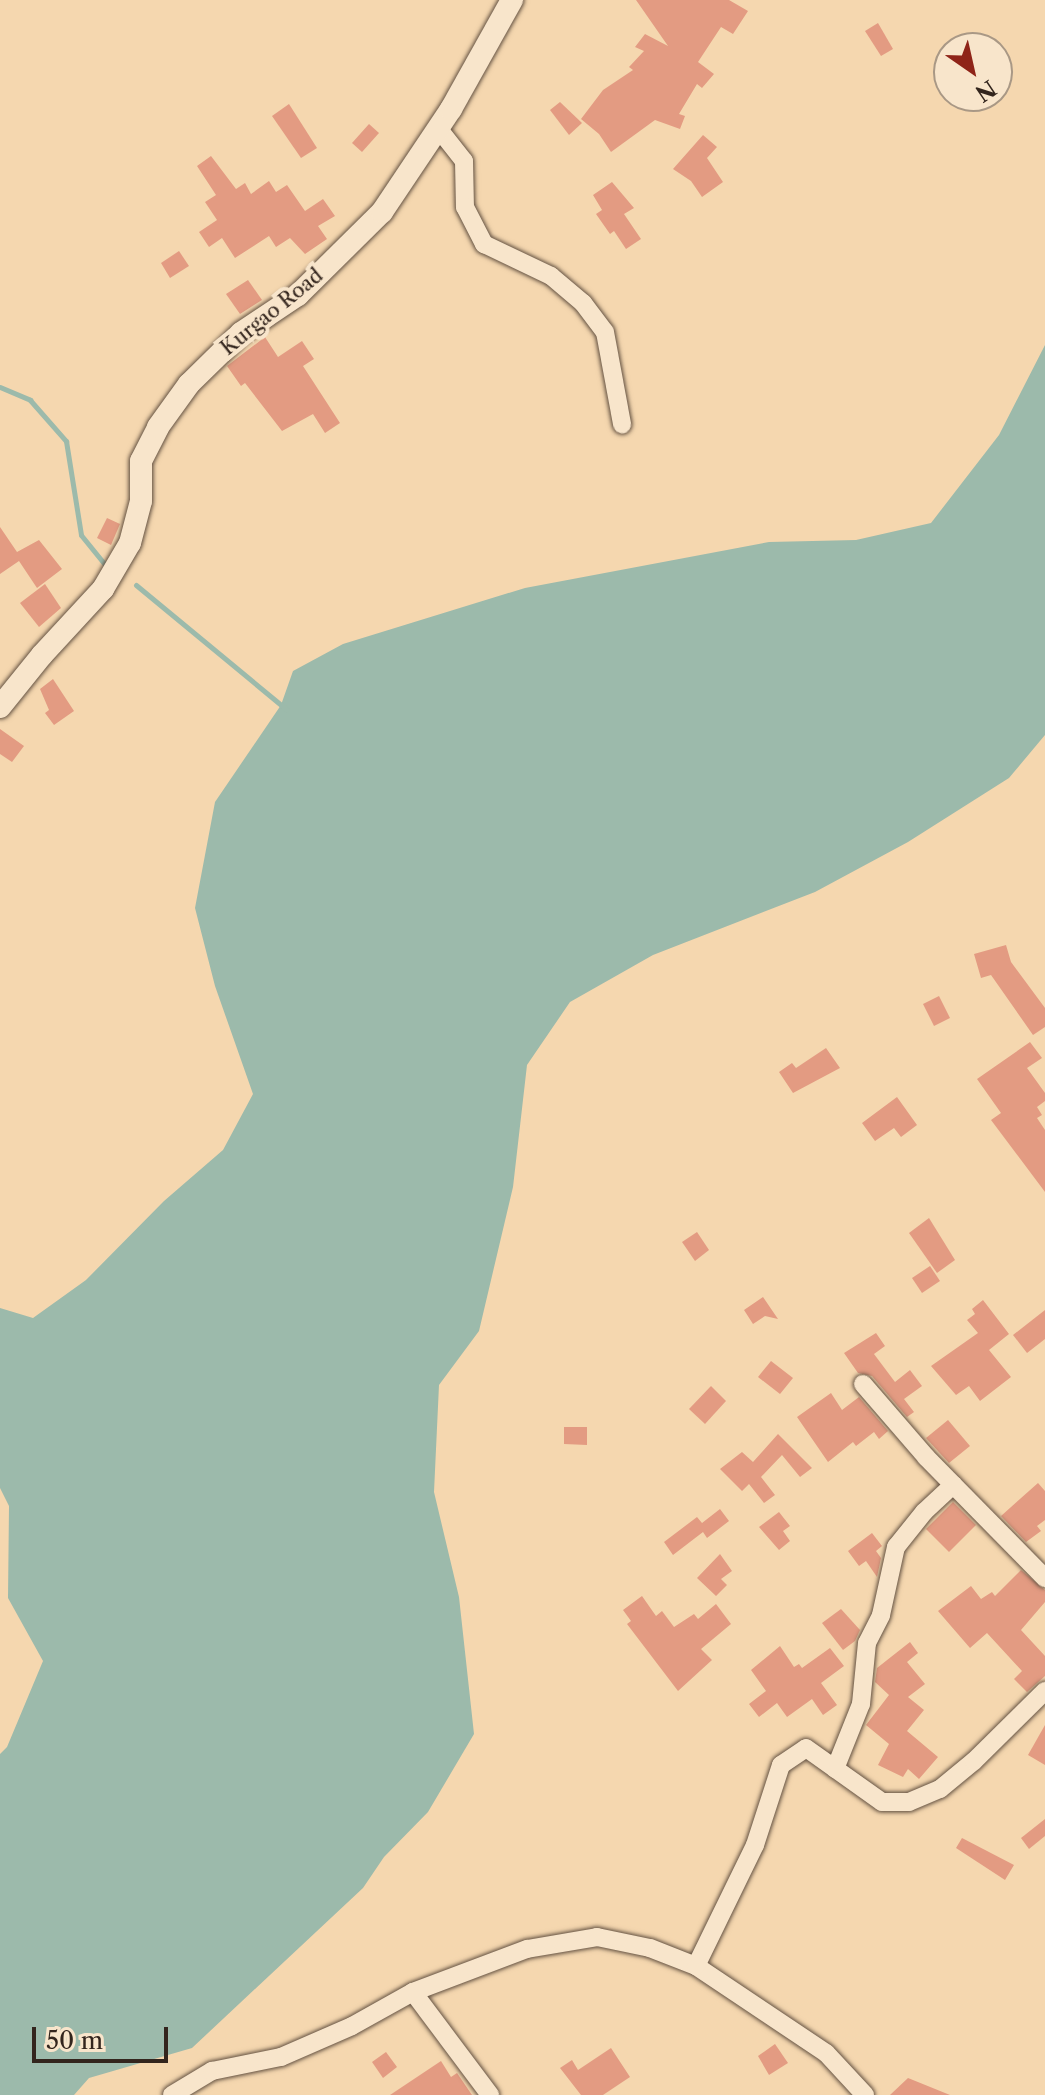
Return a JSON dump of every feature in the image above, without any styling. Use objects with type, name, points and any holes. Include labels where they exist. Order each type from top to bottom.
[{"type":"street","name":"Kurgao Road","points":[[0,707],[42,655],[103,589],[124,555],[141,501],[141,461],[158,427],[189,384],[241,333],[298,295],[382,212],[438,128],[512,0]]},
{"type":"street","points":[[438,128],[464,161],[465,207],[484,244],[551,276],[583,303],[605,332],[622,424]]},
{"type":"street","points":[[863,1384],[953,1485],[1045,1578]]},
{"type":"street","points":[[835,1769],[861,1704],[867,1643],[881,1615],[896,1547],[924,1512],[953,1485]]},
{"type":"street","points":[[696,1966],[755,1845],[781,1765],[806,1748],[882,1802],[909,1802],[940,1789],[974,1761],[1045,1691]]},
{"type":"street","points":[[172,2095],[212,2071],[295,2051],[352,2026],[413,1992],[527,1949],[597,1937],[650,1948],[696,1966],[826,2053],[865,2095]]},
{"type":"street","points":[[413,1992],[490,2095]]},
{"type":"shaded area","points":[[1045,345],[1045,735],[1009,778],[908,842],[815,892],[653,955],[570,1002],[527,1065],[513,1187],[479,1331],[439,1385],[434,1492],[459,1597],[474,1734],[428,1812],[384,1857],[363,1888],[192,2048],[89,2078],[74,2095],[0,2095],[0,1754],[7,1747],[43,1661],[8,1598],[9,1506],[0,1488],[0,1308],[33,1318],[86,1280],[164,1201],[223,1150],[253,1094],[215,986],[195,908],[215,802],[281,705],[293,671],[343,644],[525,588],[769,542],[856,540],[931,523],[999,435]]},
{"type":"building","points":[[636,0],[729,0],[748,11],[733,34],[721,27],[698,62],[714,74],[702,88],[697,84],[679,114],[685,116],[680,129],[655,120],[611,152],[599,134],[581,119],[603,90],[633,70],[629,67],[644,51],[635,47],[645,34],[668,46]]},
{"type":"building","points":[[878,23],[893,49],[881,56],[865,31]]},
{"type":"building","points":[[560,102],[582,123],[569,135],[550,110]]},
{"type":"building","points":[[289,104],[317,148],[301,158],[272,116]]},
{"type":"building","points":[[369,124],[379,133],[362,152],[352,143]]},
{"type":"building","points":[[703,135],[717,147],[707,158],[723,182],[702,197],[691,181],[673,169]]},
{"type":"building","points":[[211,156],[236,189],[245,183],[251,194],[269,181],[276,192],[287,185],[305,211],[323,199],[335,216],[318,226],[327,239],[305,254],[290,238],[276,247],[269,236],[235,258],[222,238],[209,247],[199,232],[217,220],[205,202],[216,195],[197,166]]},
{"type":"building","points":[[612,182],[634,208],[624,214],[641,239],[626,249],[614,231],[610,234],[596,214],[602,210],[593,195]]},
{"type":"building","points":[[179,251],[189,266],[170,278],[161,263]]},
{"type":"building","points":[[248,280],[262,300],[240,314],[226,294]]},
{"type":"building","points":[[265,337],[278,357],[302,341],[314,359],[303,366],[340,423],[325,433],[313,414],[282,431],[245,383],[241,386],[227,366]]},
{"type":"building","points":[[107,518],[120,524],[111,545],[97,538]]},
{"type":"building","points":[[0,527],[17,552],[39,540],[62,569],[37,588],[19,561],[0,574]]},
{"type":"building","points":[[45,584],[61,608],[39,627],[20,603]]},
{"type":"building","points":[[53,679],[74,711],[54,725],[45,713],[49,710],[40,689]]},
{"type":"building","points":[[0,729],[24,746],[12,762],[0,754]]},
{"type":"building","points":[[1006,945],[1011,962],[1045,1008],[1045,1027],[1033,1035],[991,975],[981,978],[974,954]]},
{"type":"building","points":[[939,996],[950,1018],[934,1026],[923,1004]]},
{"type":"building","points":[[1030,1042],[1042,1058],[1027,1068],[1045,1093],[1045,1101],[1037,1107],[1042,1115],[1037,1118],[1045,1130],[1045,1192],[991,1120],[1001,1113],[977,1079]]},
{"type":"building","points":[[826,1048],[840,1068],[793,1093],[779,1072],[792,1063],[796,1068]]},
{"type":"building","points":[[897,1097],[917,1125],[901,1137],[894,1128],[875,1141],[862,1123]]},
{"type":"building","points":[[929,1218],[955,1260],[937,1273],[909,1233]]},
{"type":"building","points":[[697,1232],[709,1250],[695,1261],[682,1242]]},
{"type":"building","points":[[930,1266],[940,1281],[922,1293],[912,1278]]},
{"type":"building","points":[[763,1297],[778,1319],[765,1316],[753,1324],[744,1310]]},
{"type":"building","points":[[983,1300],[1009,1334],[989,1350],[1011,1377],[980,1401],[969,1386],[956,1395],[931,1366],[978,1333],[967,1320],[975,1314],[972,1309]]},
{"type":"building","points":[[1045,1310],[1045,1339],[1027,1353],[1013,1335]]},
{"type":"building","points":[[876,1333],[885,1346],[874,1354],[895,1382],[910,1370],[922,1386],[904,1399],[914,1412],[907,1417],[872,1376],[858,1373],[844,1353]]},
{"type":"building","points":[[771,1361],[793,1378],[780,1394],[758,1377]]},
{"type":"building","points":[[711,1386],[726,1401],[705,1424],[689,1409]]},
{"type":"building","points":[[831,1393],[842,1410],[859,1397],[888,1431],[879,1439],[874,1432],[856,1446],[853,1442],[828,1462],[797,1417]]},
{"type":"building","points":[[948,1420],[970,1446],[949,1463],[926,1438]]},
{"type":"building","points":[[564,1427],[587,1427],[587,1445],[564,1444]]},
{"type":"building","points":[[778,1434],[812,1468],[800,1477],[782,1455],[761,1477],[775,1495],[764,1503],[749,1484],[742,1491],[720,1469],[742,1452],[753,1462]]},
{"type":"building","points":[[1038,1483],[1045,1491],[1045,1520],[1037,1526],[1041,1531],[1026,1542],[1001,1516]]},
{"type":"building","points":[[953,1502],[976,1525],[949,1552],[926,1529]]},
{"type":"building","points":[[720,1509],[729,1521],[707,1538],[703,1532],[673,1555],[664,1542],[697,1517],[702,1523]]},
{"type":"building","points":[[779,1512],[790,1526],[783,1531],[790,1541],[779,1550],[759,1527]]},
{"type":"building","points":[[872,1533],[882,1546],[876,1551],[881,1558],[877,1577],[866,1561],[859,1566],[848,1551]]},
{"type":"building","points":[[720,1554],[732,1571],[721,1579],[727,1585],[716,1596],[697,1578]]},
{"type":"building","points":[[1021,1570],[1045,1590],[1045,1602],[1021,1630],[1045,1656],[1045,1676],[1027,1692],[1014,1679],[1022,1671],[987,1633],[970,1648],[938,1611],[971,1586],[981,1599],[992,1592],[995,1596]]},
{"type":"building","points":[[642,1596],[656,1616],[662,1611],[674,1627],[694,1614],[698,1619],[716,1604],[731,1624],[701,1649],[712,1660],[678,1691],[627,1624],[631,1621],[623,1610]]},
{"type":"building","points":[[841,1609],[860,1630],[855,1641],[843,1650],[822,1623]]},
{"type":"building","points":[[910,1642],[918,1653],[907,1662],[925,1684],[908,1697],[924,1710],[907,1731],[938,1757],[919,1779],[908,1769],[903,1777],[878,1765],[889,1744],[866,1725],[889,1695],[875,1682],[877,1668]]},
{"type":"building","points":[[780,1646],[794,1667],[799,1664],[802,1668],[830,1648],[844,1666],[821,1683],[837,1705],[823,1715],[812,1699],[787,1717],[777,1703],[759,1717],[749,1704],[766,1691],[751,1670]]},
{"type":"building","points":[[1045,1725],[1045,1765],[1028,1755]]},
{"type":"building","points":[[1045,1819],[1045,1836],[1029,1849],[1021,1838]]},
{"type":"building","points":[[962,1838],[1014,1865],[1005,1880],[956,1848]]},
{"type":"building","points":[[775,2044],[788,2063],[769,2075],[758,2056]]},
{"type":"building","points":[[611,2048],[630,2077],[603,2095],[581,2095],[560,2068],[572,2060],[578,2070]]},
{"type":"building","points":[[386,2052],[397,2067],[383,2078],[372,2062]]},
{"type":"building","points":[[441,2061],[451,2077],[457,2073],[472,2095],[390,2095]]},
{"type":"building","points":[[908,2078],[950,2095],[890,2095]]},
{"type":"waterway","points":[[0,387],[30,400],[66,441],[81,535],[105,565]]},
{"type":"waterway","points":[[136,585],[286,709]]}]
